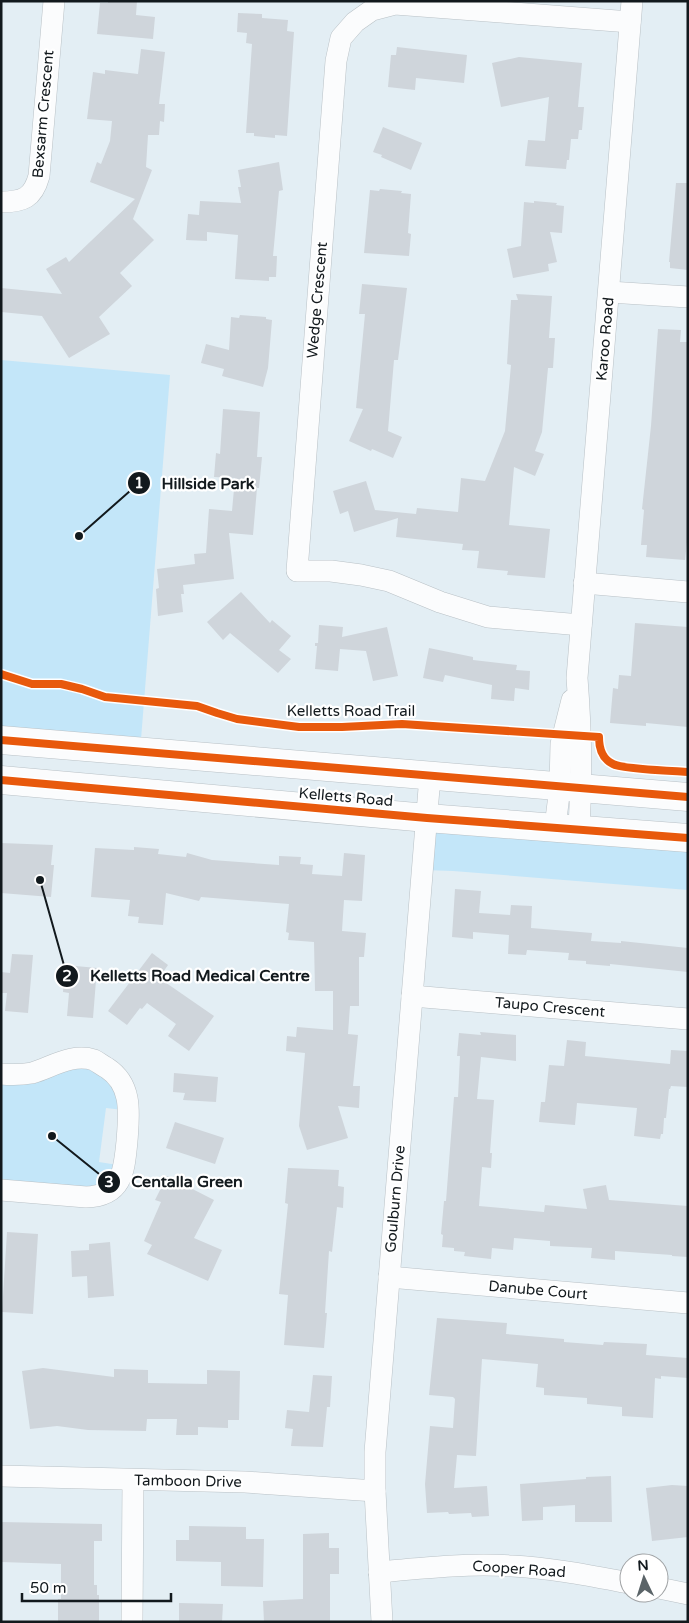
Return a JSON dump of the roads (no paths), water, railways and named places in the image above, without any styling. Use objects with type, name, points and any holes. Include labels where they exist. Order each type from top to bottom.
[{"type":"main road","name":"Kelletts Road","points":[[1,740],[688,797]]},
{"type":"main road","name":"Kelletts Road","points":[[1,780],[427,818],[688,838]]},
{"type":"street","name":"Bexsarm Crescent","points":[[1,202],[34,202],[39,176],[54,1]]},
{"type":"street","name":"Wedge Crescent","points":[[581,624],[488,617],[440,602],[390,581],[341,572],[297,572],[336,61],[341,38],[355,22],[372,10],[395,4],[631,11]]},
{"type":"street","name":"Karoo Road","points":[[567,828],[571,788],[561,744],[577,678],[631,11]]},
{"type":"street","points":[[608,292],[688,297]]},
{"type":"street","points":[[584,583],[688,592]]},
{"type":"street","name":"Goulburn Drive","points":[[382,1622],[374,1452],[430,776]]},
{"type":"street","name":"Taupo Crescent","points":[[412,996],[688,1019]]},
{"type":"street","points":[[1,1074],[19,1075],[33,1072],[74,1058],[94,1060],[113,1072],[129,1099],[124,1170],[119,1181],[110,1191],[99,1196],[86,1197],[1,1190]]},
{"type":"street","name":"Danube Court","points":[[389,1277],[688,1302]]},
{"type":"street","name":"Tamboon Drive","points":[[1,1476],[244,1482],[375,1491]]},
{"type":"street","points":[[132,1622],[133,1480]]},
{"type":"street","name":"Cooper Road","points":[[379,1572],[470,1565],[513,1566],[578,1573],[619,1581]]},
{"type":"street","points":[[669,1590],[688,1594]]},
{"type":"place","name":"Hillside Park","points":[[79,536]]},
{"type":"place","name":"Kelletts Road Medical Centre","points":[[40,880]]},
{"type":"place","name":"Centalla Green","points":[[52,1136]]}]
